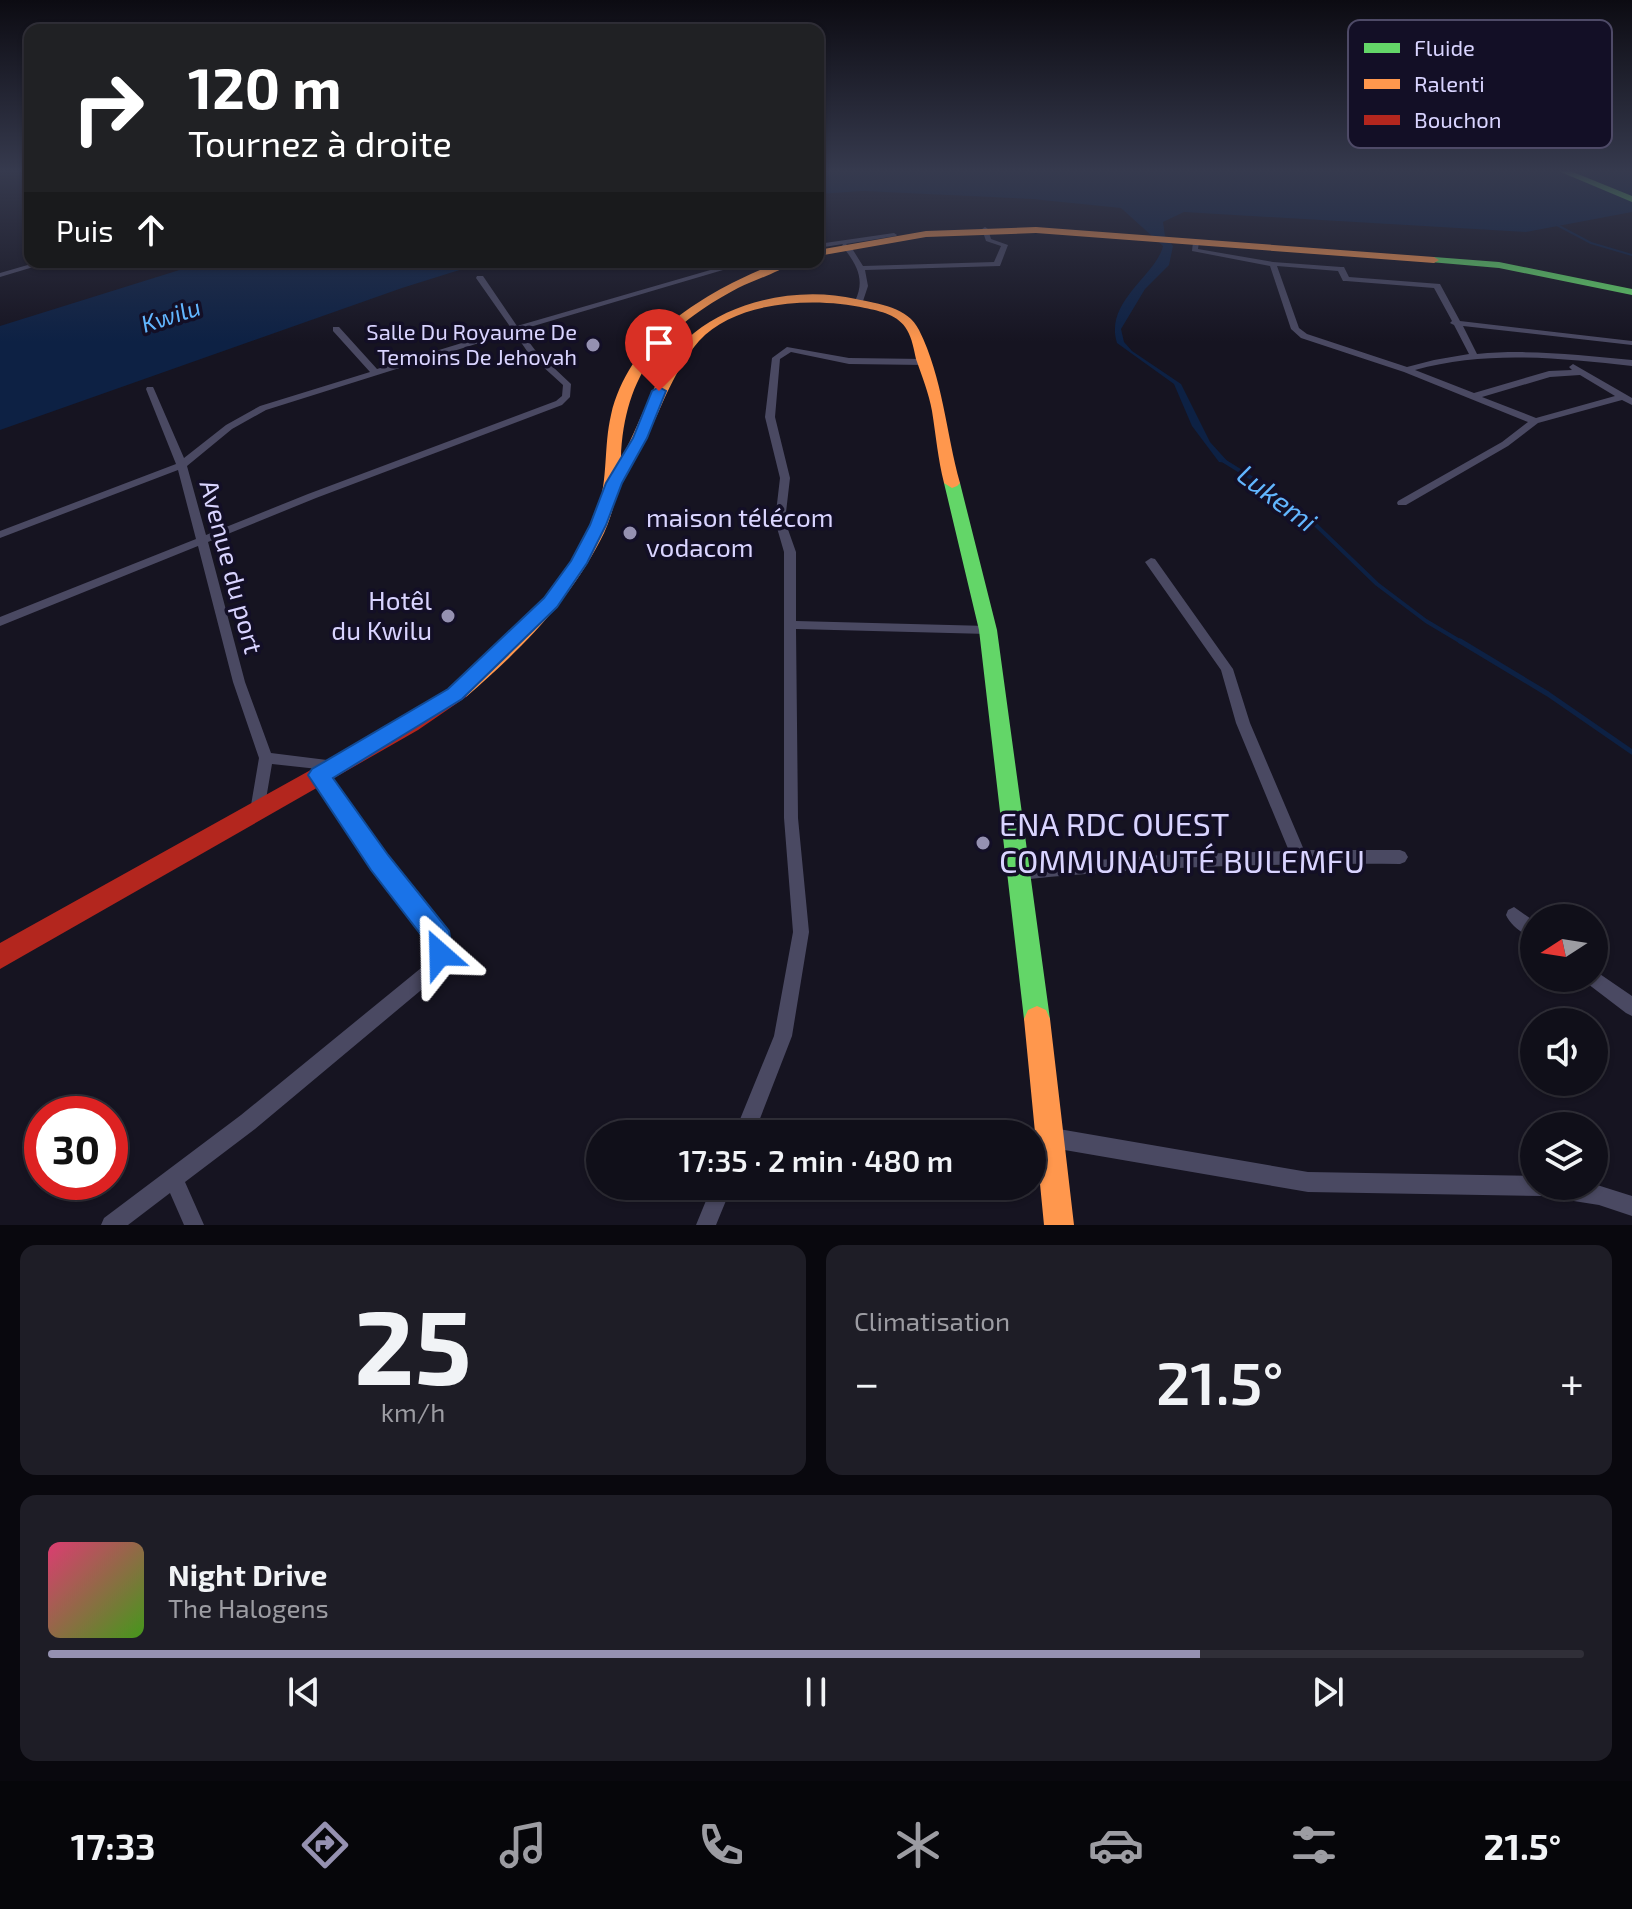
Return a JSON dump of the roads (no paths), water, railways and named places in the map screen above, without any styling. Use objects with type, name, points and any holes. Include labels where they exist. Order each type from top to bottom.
[{"type":"main road","points":[[824,251],[916,234],[985,229],[1111,235],[1499,265],[1632,292]]},
{"type":"main road","points":[[614,483],[612,443],[618,419],[629,384],[651,349],[670,328],[711,297],[773,268]]},
{"type":"main road","points":[[0,957],[257,813],[455,694],[539,614],[579,563],[614,483],[640,438],[659,391],[696,337],[750,308],[793,298],[833,297],[859,301],[901,316],[913,329],[939,409],[943,448],[988,630],[1052,1138],[1059,1225]]},
{"type":"street","points":[[861,268],[997,264],[1005,245],[988,240],[985,229]]},
{"type":"street","points":[[824,245],[916,234]]},
{"type":"street","points":[[1194,242],[1194,250],[1273,264],[1341,269],[1346,279],[1437,286],[1452,312],[1454,323],[1475,357]]},
{"type":"street","points":[[845,246],[861,268],[864,289],[859,301]]},
{"type":"street","points":[[1273,264],[1299,333],[1407,370],[1535,421]]},
{"type":"street","points":[[0,275],[25,268]]},
{"type":"street","points":[[0,535],[182,465],[229,427],[263,408],[726,268]]},
{"type":"street","points":[[0,622],[200,539],[559,403],[566,397],[567,384],[532,352],[480,278]]},
{"type":"street","points":[[1454,323],[1632,343]]},
{"type":"street","points":[[336,329],[376,373]]},
{"type":"street","points":[[1576,335],[1592,359]]},
{"type":"street","points":[[750,1120],[783,1036],[801,932],[791,818],[790,552],[780,521],[785,478],[770,417],[776,358],[784,350],[796,349],[849,361],[924,362]]},
{"type":"street","points":[[1407,370],[1430,363],[1475,357],[1555,356],[1632,363]]},
{"type":"street","points":[[1555,356],[1632,402]]},
{"type":"street","points":[[1475,396],[1549,374],[1580,372]]},
{"type":"street","name":"Avenue du port","points":[[150,389],[182,465],[239,682],[266,758]]},
{"type":"street","points":[[1402,503],[1505,444],[1535,421],[1621,397]]},
{"type":"street","points":[[1151,562],[1227,669],[1243,723],[1299,856]]},
{"type":"street","points":[[792,625],[988,630]]},
{"type":"street","points":[[111,1225],[248,1122],[432,970],[440,954],[440,940],[379,862],[327,770],[266,758],[257,813]]},
{"type":"street","points":[[1020,873],[1104,864],[1299,856],[1400,857]]},
{"type":"street","points":[[1514,915],[1520,920]]},
{"type":"street","points":[[1608,989],[1632,1007]]},
{"type":"street","points":[[1052,1138],[1308,1182],[1542,1186],[1599,1195],[1632,1206]]},
{"type":"street","points":[[173,1178],[194,1225]]},
{"type":"street","points":[[706,1225],[716,1200]]},
{"type":"water","points":[[1142,227],[1164,227],[1165,236],[1173,246],[1169,265],[1145,289],[1121,329],[1124,342],[1132,351],[1181,384],[1210,442],[1229,463],[1219,462],[1192,426],[1174,384],[1117,343],[1115,328],[1118,314],[1163,246]]},
{"type":"water","points":[[1443,227],[1552,227],[1526,232]]},
{"type":"water","name":"Kwilu","points":[[186,268],[466,268],[0,430],[0,326]]},
{"type":"waterway","points":[[1561,227],[1591,243],[1632,255]]},
{"type":"waterway","name":"Lukemi","points":[[1224,461],[1295,505],[1377,584],[1426,621],[1463,643]]},
{"type":"waterway","name":"Lukemi","points":[[1460,641],[1548,694],[1632,752]]},
{"type":"place","name":"Salle Du Royaume De Temoins De Jehovah","points":[[593,345]]},
{"type":"place","name":"maison télécom vodacom","points":[[630,533]]},
{"type":"place","name":"Hotêl du Kwilu","points":[[448,616]]},
{"type":"place","name":"ENA RDC OUEST COMMUNAUTÉ BULEMFU","points":[[983,843]]}]
